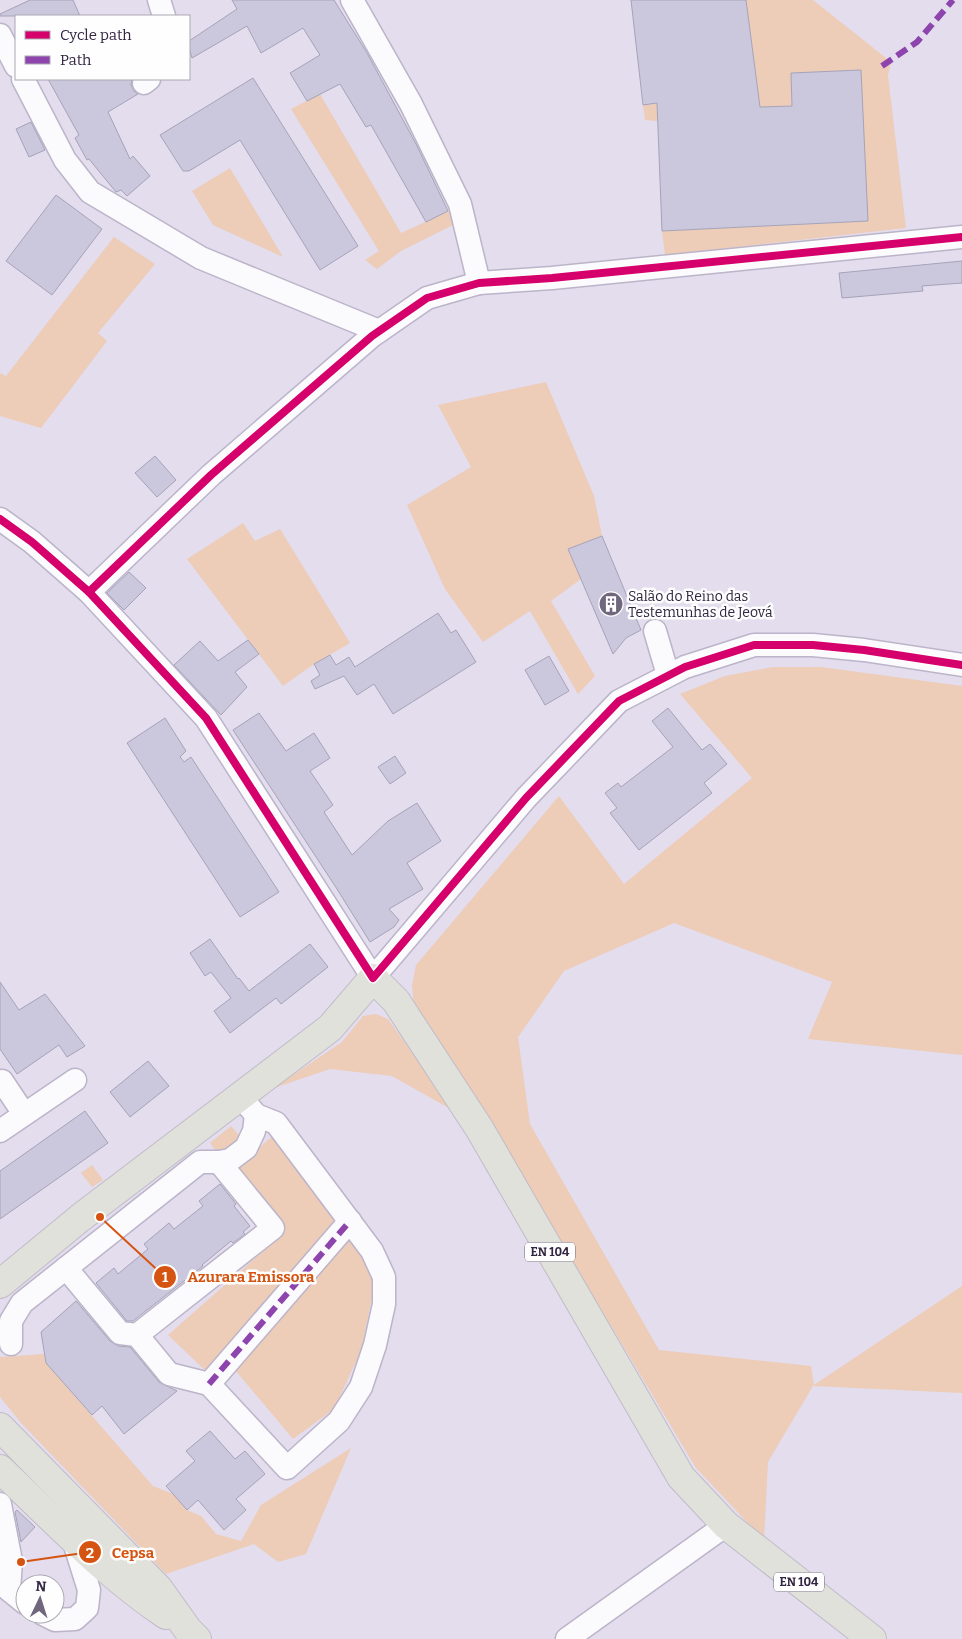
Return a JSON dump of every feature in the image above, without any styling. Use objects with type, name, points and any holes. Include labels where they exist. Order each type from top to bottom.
[{"type":"main road","points":[[0,1284],[80,1218],[248,1105],[330,1028],[373,978]]},
{"type":"main road","name":"EN 104","points":[[373,978],[396,1001],[479,1128],[681,1477],[726,1526],[872,1639]]},
{"type":"main road","points":[[0,1427],[158,1588],[193,1634]]},
{"type":"main road","points":[[0,1469],[73,1538],[143,1600],[193,1634]]},
{"type":"street","points":[[159,0],[164,15]]},
{"type":"street","points":[[352,0],[411,104],[460,204],[479,283]]},
{"type":"street","points":[[0,35],[15,64]]},
{"type":"street","points":[[24,80],[65,160],[90,192],[201,258],[379,331]]},
{"type":"street","points":[[90,592],[211,475],[379,331],[427,298],[479,283],[552,278],[962,237]]},
{"type":"street","points":[[0,519],[32,542],[90,592],[206,718],[373,978],[526,798],[619,701],[684,667],[754,645],[813,644],[962,665]]},
{"type":"street","points":[[655,631],[668,675]]},
{"type":"street","points":[[0,1131],[76,1080]]},
{"type":"street","points":[[1,1081],[24,1114]]},
{"type":"street","points":[[11,1344],[11,1321],[22,1303],[200,1162],[230,1160],[246,1148],[254,1131],[248,1105]]},
{"type":"street","points":[[66,1268],[120,1333],[137,1335],[169,1374],[209,1384],[287,1468],[339,1420],[361,1387],[375,1346],[384,1304],[384,1277],[372,1251],[276,1123],[248,1105]]},
{"type":"street","points":[[137,1335],[273,1228],[219,1162]]},
{"type":"street","points":[[209,1384],[350,1221]]},
{"type":"street","points":[[0,1504],[9,1590],[15,1595]]},
{"type":"street","points":[[567,1639],[726,1526]]},
{"type":"street","points":[[65,1620],[75,1619],[86,1608],[89,1590],[73,1538]]},
{"type":"shaded area","points":[[746,0],[813,0],[891,62],[888,75],[906,228],[665,255],[662,231],[868,221],[860,70],[791,73],[792,106],[658,112],[657,121],[645,120],[643,105],[758,91]]},
{"type":"shaded area","points":[[320,94],[401,233],[451,210],[455,224],[401,251],[377,269],[365,260],[379,251],[291,109]]},
{"type":"shaded area","points":[[230,168],[283,257],[213,225],[192,191]]},
{"type":"shaded area","points":[[114,237],[155,264],[98,333],[107,341],[41,428],[0,416],[0,373],[6,376]]},
{"type":"shaded area","points":[[546,382],[594,496],[602,536],[568,549],[581,579],[551,601],[595,676],[578,694],[530,611],[483,642],[445,589],[407,505],[471,467],[438,405]]},
{"type":"shaded area","points":[[243,523],[255,541],[280,529],[350,643],[314,664],[283,686],[187,559]]},
{"type":"shaded area","points":[[773,667],[821,667],[962,686],[962,1055],[808,1039],[832,982],[674,923],[564,971],[518,1037],[530,1124],[659,1350],[811,1366],[814,1385],[962,1286],[962,1393],[813,1386],[768,1462],[764,1540],[696,1468],[488,1120],[414,1006],[412,986],[416,965],[559,796],[624,884],[752,778],[680,694],[725,676]]},
{"type":"shaded area","points":[[376,1014],[388,1019],[454,1111],[392,1076],[330,1069],[274,1088],[342,1042],[363,1016]]},
{"type":"shaded area","points":[[231,1126],[239,1135],[237,1145],[228,1152],[216,1151],[210,1143]]},
{"type":"shaded area","points":[[275,1134],[338,1224],[208,1373],[168,1335],[285,1232],[235,1169]]},
{"type":"shaded area","points":[[92,1165],[103,1180],[92,1187],[81,1173]]},
{"type":"shaded area","points":[[346,1236],[371,1267],[373,1292],[361,1351],[334,1409],[293,1439],[235,1370]]},
{"type":"shaded area","points":[[44,1354],[46,1363],[153,1486],[173,1494],[187,1510],[201,1516],[216,1534],[241,1541],[261,1505],[351,1448],[306,1554],[278,1562],[254,1544],[166,1574],[22,1424],[0,1397],[0,1357]]},
{"type":"building","points":[[30,0],[73,0],[80,15],[0,16],[0,14]]},
{"type":"building","points":[[232,0],[334,0],[367,53],[416,144],[448,211],[426,222],[371,125],[366,127],[340,84],[307,101],[290,73],[320,55],[303,28],[261,53],[247,26],[192,58],[190,40],[237,9]]},
{"type":"building","points":[[631,0],[746,0],[760,107],[792,106],[791,73],[861,70],[868,221],[662,231],[657,103],[643,105]]},
{"type":"building","points":[[253,78],[358,246],[320,270],[240,140],[189,171],[183,171],[160,135]]},
{"type":"building","points":[[49,80],[132,80],[131,85],[138,94],[108,112],[130,159],[133,156],[150,176],[127,196],[121,190],[116,192],[89,159],[87,160],[75,138],[79,135]]},
{"type":"building","points":[[31,122],[45,150],[29,157],[16,129]]},
{"type":"building","points":[[56,195],[102,229],[52,295],[6,261]]},
{"type":"building","points":[[962,261],[962,283],[922,286],[923,291],[842,298],[839,273]]},
{"type":"building","points":[[155,456],[176,480],[157,497],[135,473]]},
{"type":"building","name":"Salão do Reino das Testemunhas de Jeová","points":[[602,536],[641,630],[626,638],[613,654],[568,549]]},
{"type":"building","points":[[129,572],[146,588],[124,610],[107,593]]},
{"type":"building","points":[[438,613],[451,633],[456,630],[476,662],[393,714],[374,684],[357,695],[344,676],[315,689],[311,681],[320,675],[314,664],[330,655],[336,665],[349,657],[355,667]]},
{"type":"building","points":[[248,640],[259,654],[235,672],[247,687],[221,715],[174,665],[200,641],[218,661]]},
{"type":"building","points":[[549,656],[569,691],[545,705],[525,670]]},
{"type":"building","points":[[668,708],[702,750],[710,744],[727,764],[704,783],[712,793],[639,850],[610,813],[617,808],[605,793],[618,783],[621,787],[673,747],[652,721]]},
{"type":"building","points":[[259,713],[286,751],[314,733],[330,758],[310,771],[333,805],[324,812],[352,855],[388,821],[417,803],[441,841],[407,863],[423,889],[389,909],[399,920],[394,927],[370,942],[233,730]]},
{"type":"building","points":[[165,718],[186,751],[180,757],[184,762],[191,757],[279,892],[240,917],[127,743]]},
{"type":"building","points":[[395,756],[406,773],[390,784],[378,767]]},
{"type":"building","points":[[210,939],[238,979],[249,991],[310,944],[328,967],[281,1004],[276,998],[230,1033],[214,1011],[231,998],[211,972],[205,976],[190,953]]},
{"type":"building","points":[[0,982],[19,1010],[45,994],[85,1046],[67,1057],[59,1045],[17,1074],[0,1049]]},
{"type":"building","points":[[148,1061],[169,1086],[130,1117],[110,1092]]},
{"type":"building","points":[[85,1111],[108,1143],[0,1219],[0,1171]]},
{"type":"building","points":[[220,1184],[250,1226],[243,1232],[245,1234],[233,1243],[231,1241],[203,1266],[133,1321],[127,1321],[96,1283],[114,1268],[118,1274],[148,1249],[144,1244],[169,1223],[174,1229],[203,1206],[199,1201]]},
{"type":"building","points":[[76,1301],[110,1341],[118,1346],[130,1347],[159,1382],[177,1391],[124,1434],[102,1406],[92,1415],[46,1363],[41,1332]]},
{"type":"building","points":[[210,1431],[235,1459],[245,1451],[265,1474],[236,1499],[246,1510],[224,1530],[198,1500],[187,1510],[166,1486],[195,1461],[186,1451]]},
{"type":"building","points":[[17,1510],[35,1527],[21,1542],[15,1512]]},
{"type":"marked path","points":[[882,66],[917,42],[953,0]]},
{"type":"marked path","points":[[209,1384],[350,1221]]},
{"type":"cycle path","points":[[89,592],[211,475],[372,336],[427,298],[479,283],[552,278],[962,237]]},
{"type":"cycle path","points":[[0,519],[32,542],[89,592],[206,718],[373,978],[526,798],[619,701],[685,667],[754,645],[813,645],[864,650],[962,665]]},
{"type":"place","name":"Salão do Reino das Testemunhas de Jeová","points":[[611,604]]},
{"type":"place","name":"Azurara Emissora","points":[[100,1217]]},
{"type":"place","name":"Cepsa","points":[[21,1562]]}]
